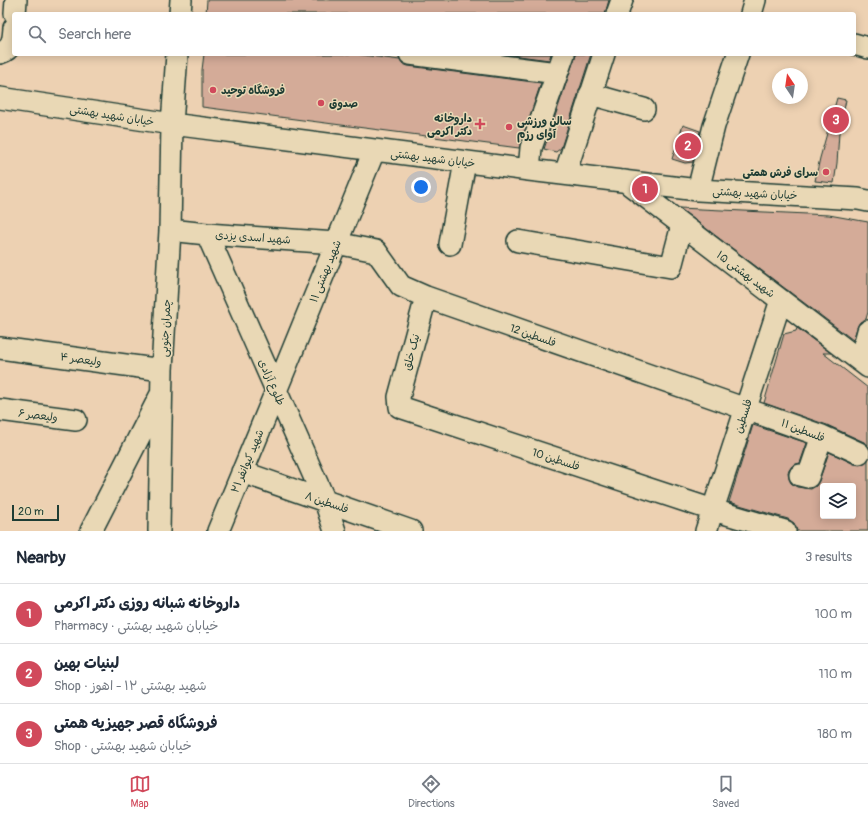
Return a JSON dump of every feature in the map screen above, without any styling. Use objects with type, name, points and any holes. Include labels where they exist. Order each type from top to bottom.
[{"type":"street","points":[[15,12],[16,0]]},
{"type":"street","points":[[180,12],[181,0]]},
{"type":"street","points":[[618,12],[622,0]]},
{"type":"street","points":[[752,12],[755,0]]},
{"type":"street","points":[[0,53],[9,49],[12,44]]},
{"type":"street","points":[[856,45],[868,48]]},
{"type":"street","name":"چمران جنوبی","points":[[159,531],[162,370],[170,230],[172,124],[177,56]]},
{"type":"street","points":[[444,56],[561,63],[531,148],[529,170]]},
{"type":"street","points":[[565,174],[603,56]]},
{"type":"street","points":[[698,190],[714,126],[737,56]]},
{"type":"street","points":[[590,94],[644,109]]},
{"type":"street","name":"خیابان شهید بهشتی","points":[[0,98],[172,124],[374,151],[698,190],[868,200]]},
{"type":"street","name":"شهید بهشتی ۱۱","points":[[276,391],[374,151]]},
{"type":"street","points":[[450,244],[465,162]]},
{"type":"street","name":"شهید بهشتی ۱۵","points":[[625,181],[864,364]]},
{"type":"street","points":[[518,241],[671,266],[682,225]]},
{"type":"street","name":"شهید اسدی یزدی","points":[[170,230],[336,243]]},
{"type":"street","name":"طلوع آزادی","points":[[207,234],[325,501],[336,531]]},
{"type":"street","name":"فلسطین 12","points":[[336,243],[376,251],[401,286],[426,297],[746,408]]},
{"type":"street","name":"نیک خلق","points":[[400,407],[399,397],[426,297]]},
{"type":"street","name":"فلسطین","points":[[706,531],[780,300]]},
{"type":"street","points":[[864,364],[868,331]]},
{"type":"street","name":"ولیعصر ۴","points":[[0,348],[162,370]]},
{"type":"street","name":"شهید کیوانفر ۲۱","points":[[218,531],[276,391]]},
{"type":"street","points":[[91,531],[162,392]]},
{"type":"street","name":"فلسطین 10","points":[[400,407],[713,510],[785,531]]},
{"type":"street","name":"فلسطین ۱۱","points":[[746,408],[822,436],[865,456]]},
{"type":"street","name":"ولیعصر ۶","points":[[0,410],[76,420]]},
{"type":"street","points":[[800,475],[808,477],[822,436]]},
{"type":"street","name":"فلسطین ۸","points":[[242,472],[411,531]]},
{"type":"building","points":[[207,0],[609,0],[606,12],[206,12]]},
{"type":"building","points":[[204,56],[370,56],[400,60],[403,64],[408,66],[541,83],[519,148],[202,107],[202,70]]},
{"type":"building","points":[[519,56],[550,56],[549,60]]},
{"type":"building","points":[[575,56],[590,56],[561,148],[556,152],[544,149]]},
{"type":"building","points":[[837,98],[846,100],[839,133],[834,183],[815,181],[820,158]]},
{"type":"building","points":[[683,125],[700,131],[693,162],[685,163],[672,159]]},
{"type":"building","points":[[679,208],[829,215],[868,222],[868,312],[866,319],[860,322],[853,340]]},
{"type":"building","points":[[797,328],[831,353],[823,353],[868,388],[868,445],[827,425],[764,403],[784,334],[796,331]]},
{"type":"building","points":[[753,425],[807,443],[800,463],[792,466],[788,472],[791,483],[797,487],[811,489],[816,486],[829,452],[854,464],[860,465],[868,460],[868,531],[797,531],[794,523],[788,519],[729,502]]},
{"type":"place","name":"فروشگاه توحید","points":[[213,90]]},
{"type":"place","name":"صدوق","points":[[321,103]]},
{"type":"place","name":"فروشگاه قصر جهیزیه همتی","points":[[836,120]]},
{"type":"place","name":"داروخانه دکتر اکرمی","points":[[480,124]]},
{"type":"place","name":"سالن ورزشی آوای رزم","points":[[509,127]]},
{"type":"place","name":"لبنیات بهین","points":[[688,146]]},
{"type":"place","name":"سرای فرش همتی","points":[[826,172]]},
{"type":"place","name":"داروخانه شبانه روزی دکتر اکرمی","points":[[645,189]]}]
